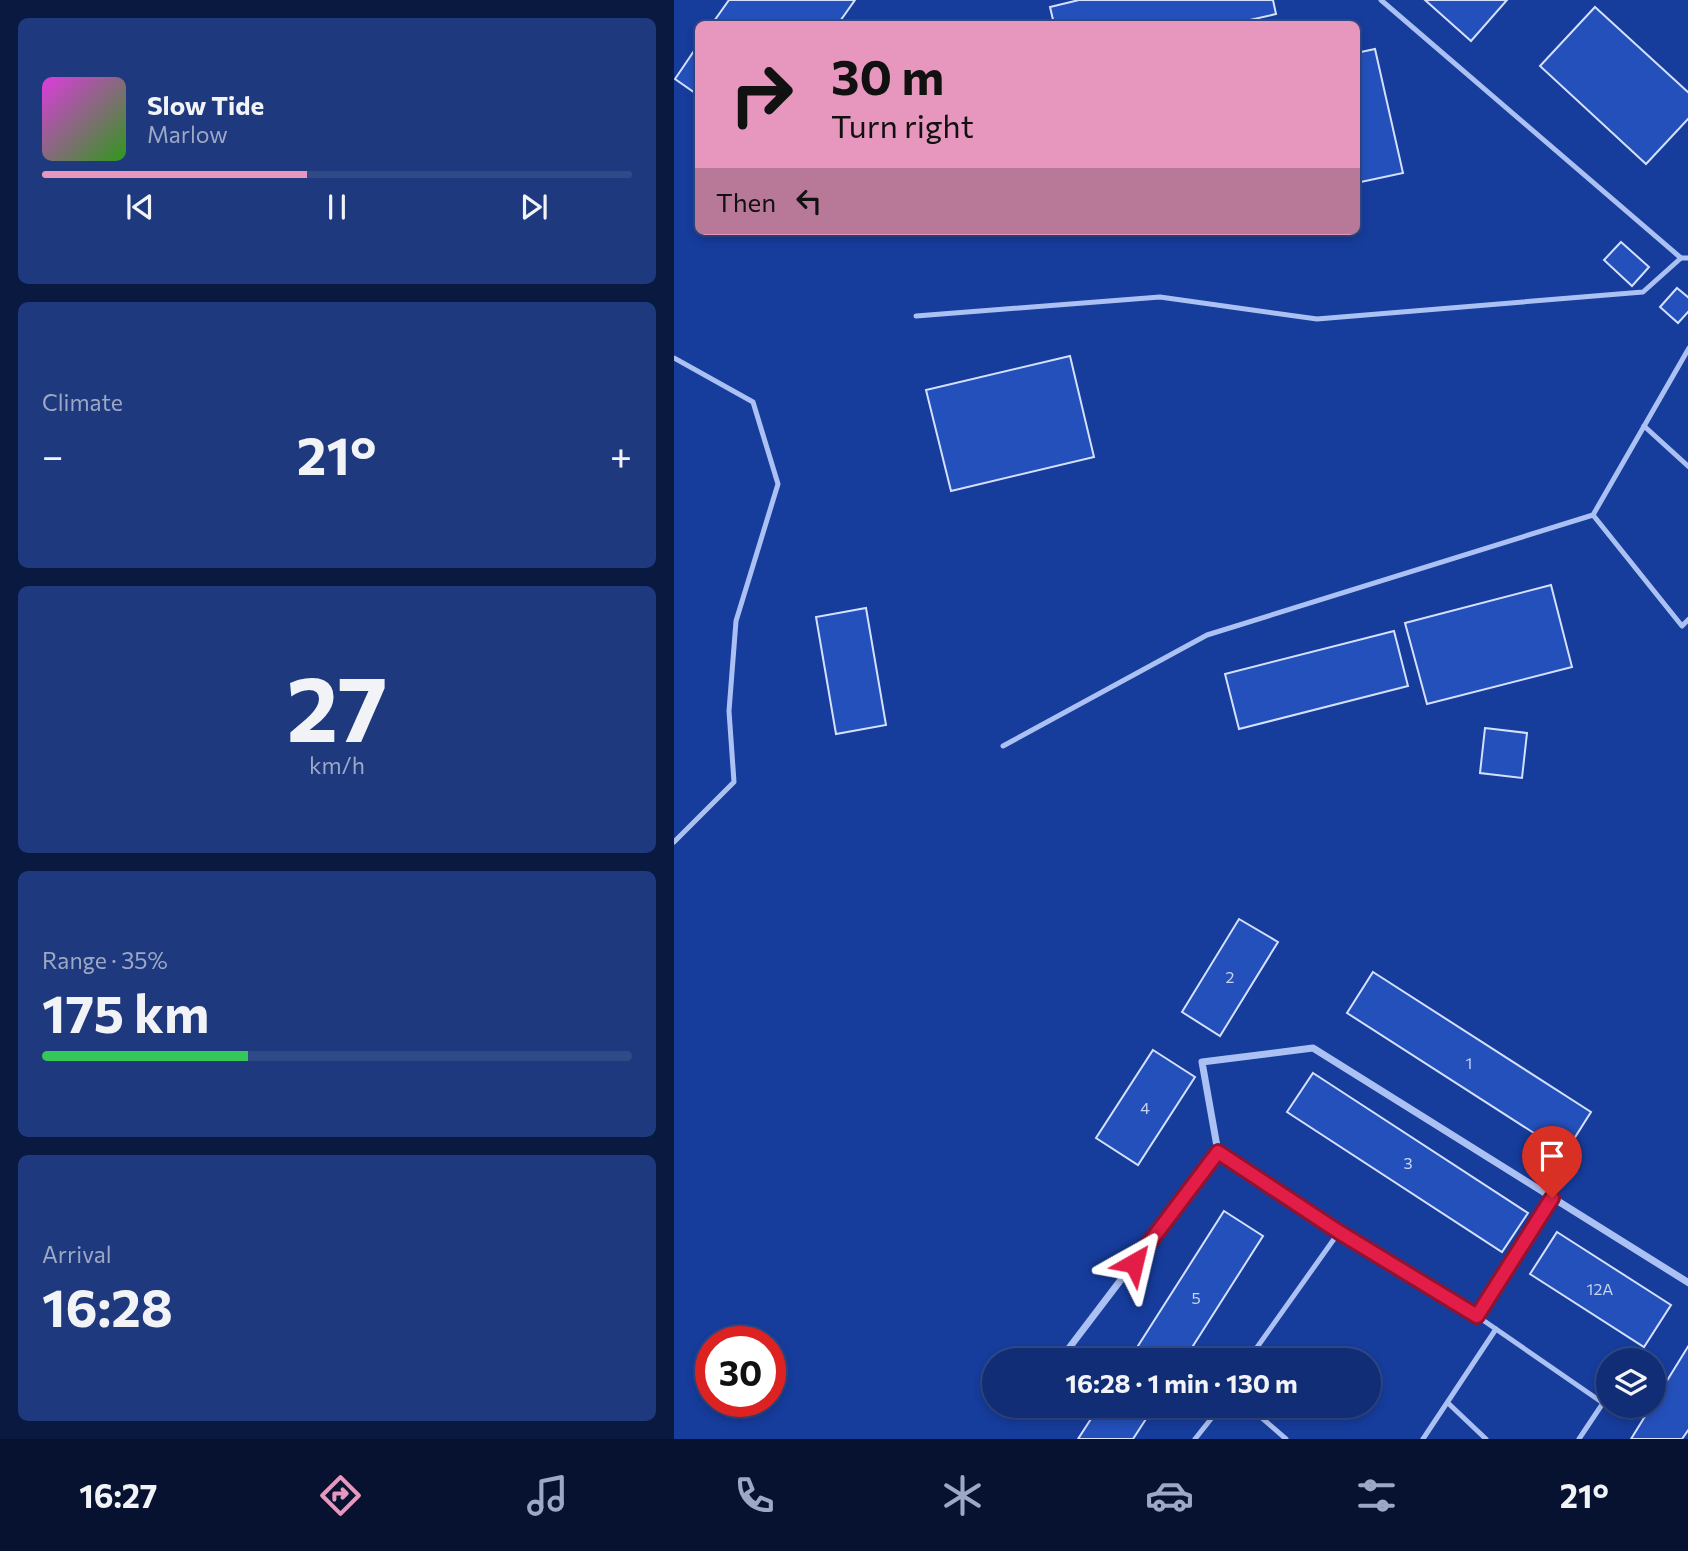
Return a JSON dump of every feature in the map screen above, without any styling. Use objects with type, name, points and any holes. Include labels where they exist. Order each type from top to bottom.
[{"type":"street","points":[[1069,1348],[1218,1152],[1202,1062],[1313,1048],[1688,1283]]},
{"type":"lane","points":[[916,316],[1160,297],[1317,319],[1643,292],[1685,258],[1381,0]]},
{"type":"lane","points":[[1003,746],[1207,635],[1593,515],[1688,348]]},
{"type":"lane","points":[[674,358],[753,402],[778,484],[736,621],[729,712],[734,782],[674,842]]},
{"type":"lane","points":[[1644,426],[1688,467]]},
{"type":"lane","points":[[1593,515],[1681,626],[1688,620]]},
{"type":"lane","points":[[1218,1152],[1339,1232],[1477,1316],[1603,1403],[1579,1439]]},
{"type":"lane","points":[[1477,1316],[1552,1198]]},
{"type":"lane","points":[[1257,1348],[1339,1232]]},
{"type":"lane","points":[[1423,1439],[1496,1329]]},
{"type":"lane","points":[[1448,1403],[1486,1439]]},
{"type":"lane","points":[[1195,1439],[1212,1418]]},
{"type":"lane","points":[[1262,1418],[1286,1439]]},
{"type":"building","points":[[729,0],[855,0],[840,21],[714,21]]},
{"type":"building","points":[[1079,0],[1273,0],[1276,14],[1245,21],[1053,21],[1050,7]]},
{"type":"building","points":[[1425,0],[1507,0],[1471,41]]},
{"type":"building","points":[[1595,7],[1689,93],[1689,118],[1646,164],[1540,66]]},
{"type":"building","points":[[695,49],[695,93],[675,79]]},
{"type":"building","points":[[1375,49],[1403,173],[1360,182],[1360,52]]},
{"type":"building","points":[[1621,242],[1649,267],[1632,286],[1604,260]]},
{"type":"building","points":[[1677,288],[1689,298],[1689,311],[1678,323],[1660,307]]},
{"type":"building","points":[[1070,356],[1094,457],[951,491],[926,390]]},
{"type":"building","points":[[1551,585],[1572,667],[1427,704],[1405,623]]},
{"type":"building","points":[[866,608],[886,725],[836,734],[816,617]]},
{"type":"building","points":[[1394,631],[1408,686],[1239,729],[1225,674]]},
{"type":"building","points":[[1485,728],[1527,733],[1522,778],[1480,773]]},
{"type":"building","points":[[1239,919],[1278,942],[1220,1036],[1182,1012]]},
{"type":"building","points":[[1373,972],[1591,1112],[1565,1153],[1347,1013]]},
{"type":"building","points":[[1153,1050],[1195,1077],[1138,1165],[1096,1138]]},
{"type":"building","points":[[1313,1073],[1528,1213],[1502,1252],[1287,1112]]},
{"type":"building","points":[[1224,1211],[1263,1236],[1192,1348],[1137,1348]]},
{"type":"building","points":[[1557,1232],[1671,1305],[1644,1347],[1530,1274]]},
{"type":"building","points":[[1689,1345],[1689,1429],[1682,1439],[1631,1439],[1644,1418],[1666,1418],[1666,1382]]},
{"type":"building","points":[[1092,1418],[1147,1418],[1133,1439],[1078,1439]]},
{"type":"route","points":[[1134,1263],[1218,1152],[1339,1232],[1477,1316],[1552,1198]]}]
